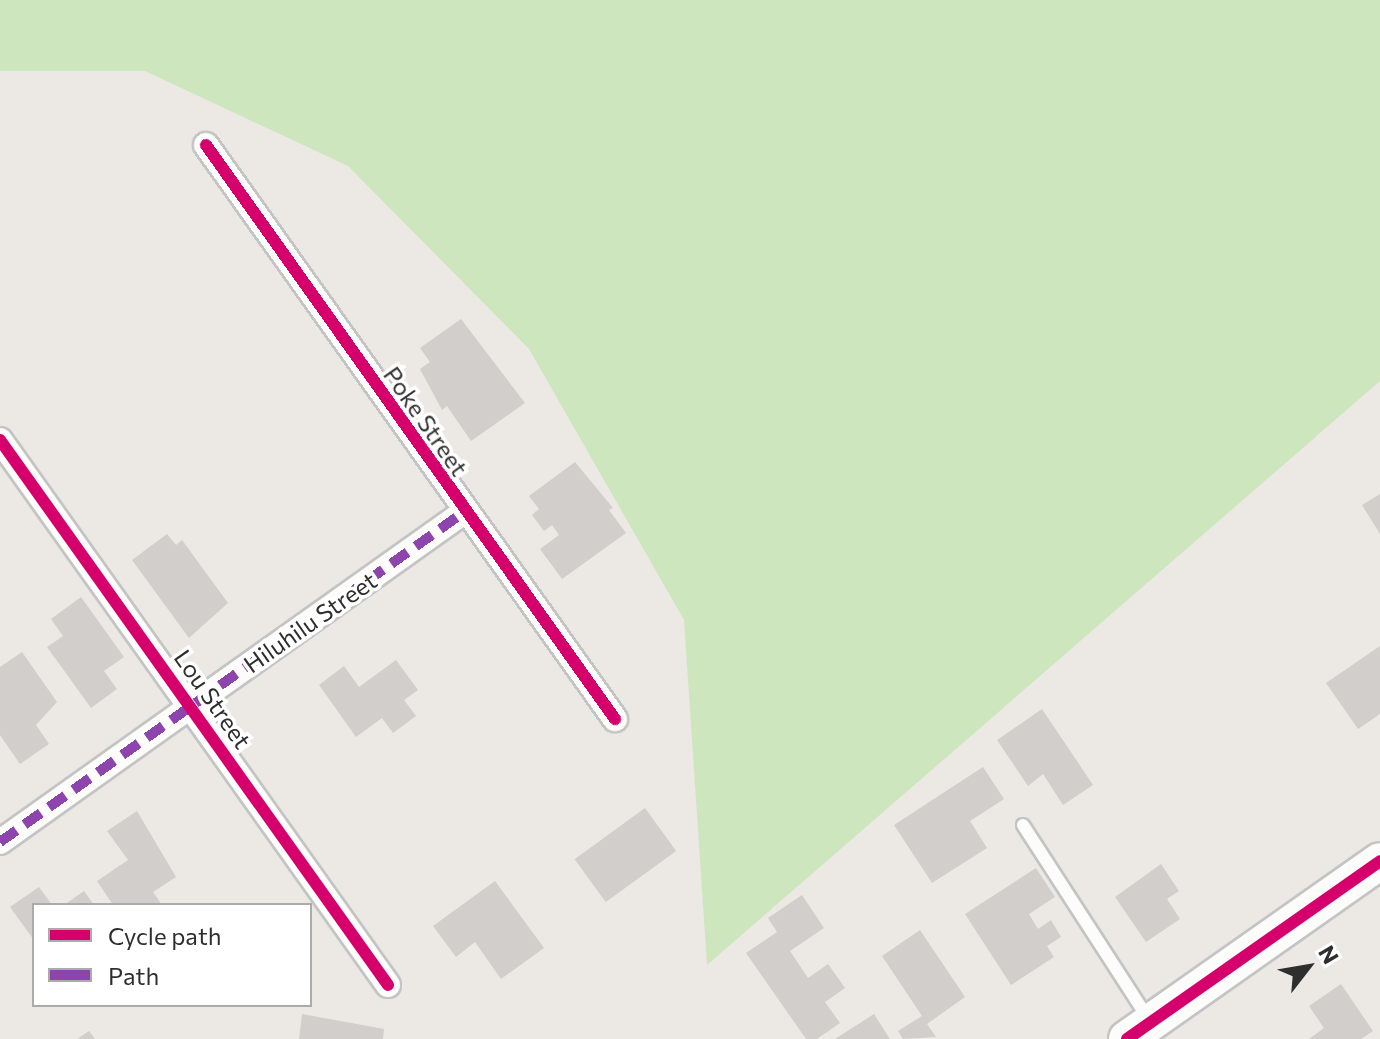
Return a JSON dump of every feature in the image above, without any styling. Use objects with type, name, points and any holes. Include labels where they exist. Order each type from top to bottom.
[{"type":"street","name":"Poke Street","points":[[206,145],[464,512],[615,719]]},
{"type":"street","name":"Lou Street","points":[[0,440],[388,985]]},
{"type":"street","name":"Hiluhilu Street","points":[[0,842],[464,512]]},
{"type":"street","points":[[1139,1031],[1380,861]]},
{"type":"lane","points":[[1023,825],[1139,1031]]},
{"type":"green space","points":[[0,0],[1380,0],[1380,381],[707,965],[684,620],[529,349],[348,166],[145,71],[0,71]]},
{"type":"building","points":[[461,319],[525,403],[471,441],[447,406],[442,410],[420,369],[430,362],[420,348]]},
{"type":"building","points":[[575,462],[613,508],[609,510],[626,533],[562,579],[540,549],[559,535],[552,525],[544,531],[532,515],[539,509],[529,496]]},
{"type":"building","points":[[1380,494],[1380,534],[1362,505]]},
{"type":"building","points":[[167,534],[176,545],[182,540],[228,603],[189,638],[132,560]]},
{"type":"building","points":[[81,597],[124,657],[104,671],[117,689],[91,708],[47,647],[63,636],[51,619]]},
{"type":"building","points":[[1380,646],[1380,714],[1358,729],[1326,683]]},
{"type":"building","points":[[22,652],[57,702],[36,725],[49,744],[20,764],[0,735],[0,667]]},
{"type":"building","points":[[396,660],[418,690],[404,700],[416,716],[393,733],[382,718],[356,737],[319,685],[344,666],[359,687]]},
{"type":"building","points":[[1042,709],[1093,785],[1063,805],[1043,774],[1028,786],[997,740]]},
{"type":"building","points":[[983,767],[1004,799],[970,821],[987,848],[932,883],[894,825]]},
{"type":"building","points":[[645,808],[676,851],[606,902],[575,859]]},
{"type":"building","points":[[137,811],[176,877],[153,892],[161,903],[112,903],[97,881],[128,860],[107,831]]},
{"type":"building","points":[[1161,864],[1179,891],[1167,899],[1180,919],[1146,942],[1115,897]]},
{"type":"building","points":[[1036,868],[1055,897],[1029,914],[1038,929],[1051,920],[1061,937],[1047,946],[1054,957],[1011,985],[965,914]]},
{"type":"building","points":[[495,881],[544,948],[501,979],[475,942],[456,957],[433,926]]},
{"type":"building","points":[[39,887],[51,903],[32,903],[32,937],[10,907]]},
{"type":"building","points":[[84,891],[93,903],[67,903]]},
{"type":"building","points":[[802,895],[824,928],[790,951],[808,978],[828,964],[845,988],[825,1002],[840,1023],[817,1039],[806,1039],[746,953],[777,932],[768,918]]},
{"type":"building","points":[[920,930],[965,997],[927,1024],[936,1037],[903,1039],[898,1031],[922,1016],[882,956]]},
{"type":"building","points":[[1341,984],[1373,1031],[1361,1039],[1309,1039],[1324,1028],[1309,1006]]},
{"type":"building","points":[[302,1014],[384,1029],[383,1039],[299,1039]]},
{"type":"building","points":[[874,1014],[890,1039],[835,1039]]},
{"type":"building","points":[[89,1031],[95,1039],[77,1039]]},
{"type":"marked path","points":[[0,842],[464,512]]},
{"type":"cycle path","points":[[206,145],[615,719]]},
{"type":"cycle path","points":[[0,440],[388,985]]},
{"type":"cycle path","points":[[1127,1039],[1380,861]]}]
